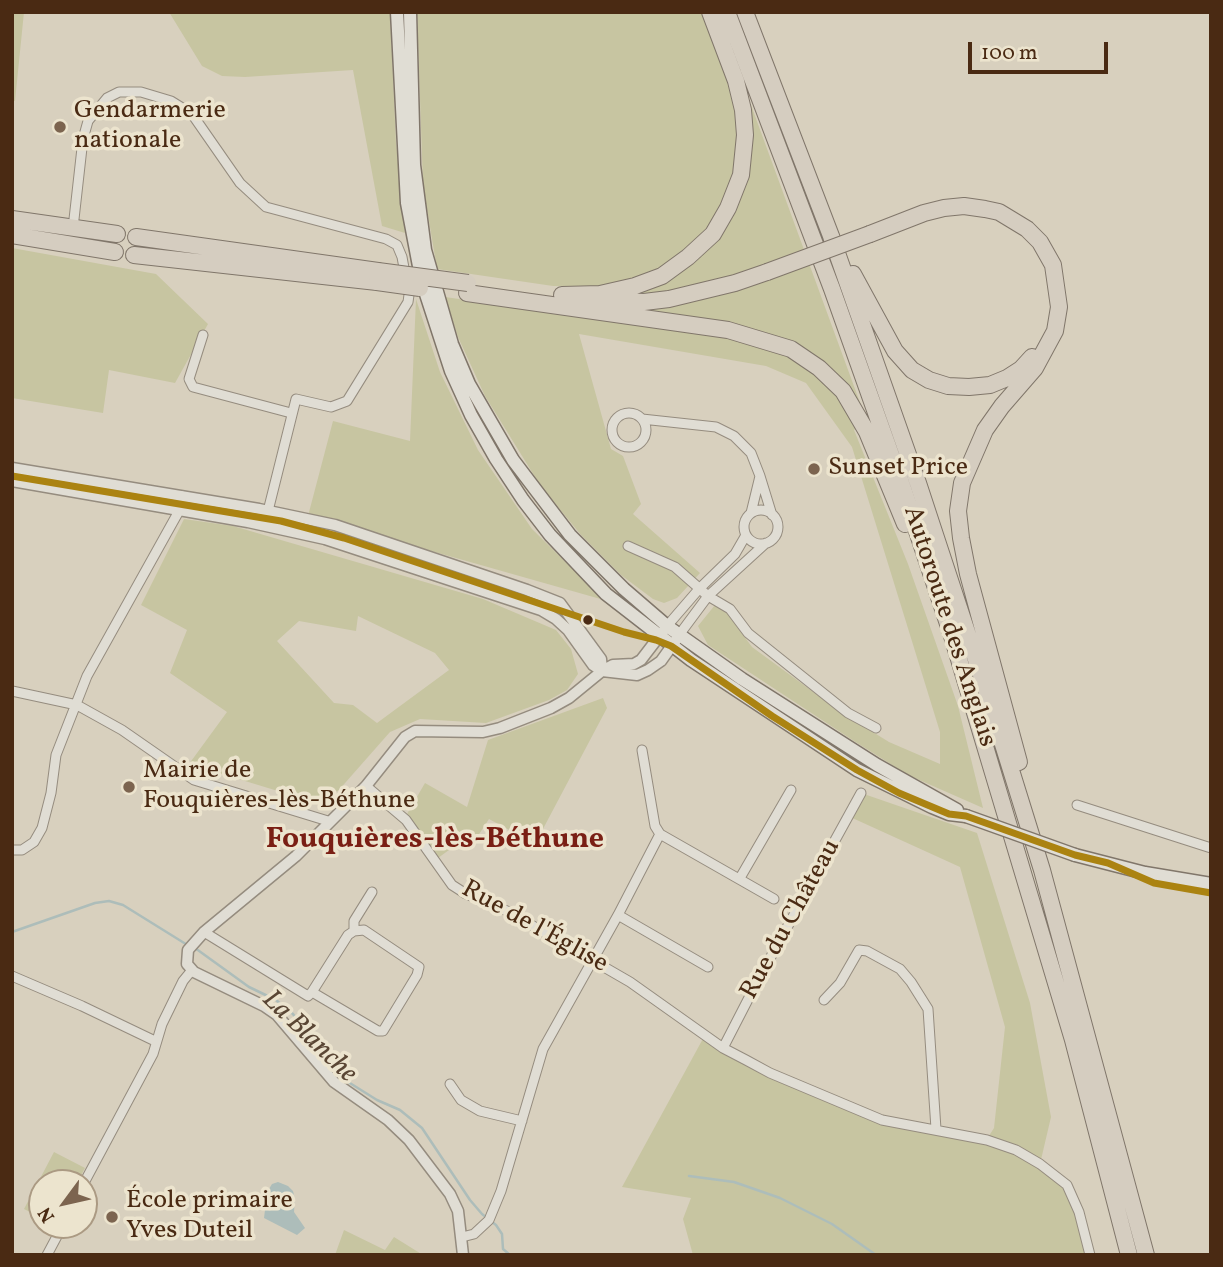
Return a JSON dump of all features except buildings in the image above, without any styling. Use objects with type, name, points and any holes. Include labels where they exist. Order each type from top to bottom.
[{"type":"highway","points":[[564,301],[635,286],[662,276],[713,234],[729,208],[741,175],[745,135],[743,110],[736,81],[710,12]]},
{"type":"highway","name":"Autoroute des Anglais","points":[[727,12],[832,289],[952,636],[1066,1016],[1129,1255]]},
{"type":"highway","name":"Autoroute des Anglais","points":[[745,12],[831,236],[922,495],[996,720],[1042,870],[1146,1255]]},
{"type":"highway","points":[[564,301],[645,307],[706,298],[871,237],[924,213],[944,208],[964,206],[999,212],[1027,229],[1040,242],[1053,265],[1058,288],[1059,307],[1055,331],[1035,368],[985,430],[962,483],[958,510],[968,574],[1030,800],[1042,870]]},
{"type":"highway","points":[[831,236],[895,351],[912,370],[929,380],[948,386],[989,385],[1007,379],[1033,356],[1046,331],[1051,309],[1051,290],[1045,267],[1033,245],[1021,234],[996,220],[963,216],[927,221],[871,237]]},
{"type":"highway","points":[[12,219],[117,234]]},
{"type":"highway","points":[[12,235],[115,252]]},
{"type":"highway","points":[[136,237],[378,277]]},
{"type":"highway","points":[[134,255],[378,277],[564,301],[728,330],[791,349],[819,368],[843,391],[867,432],[952,636]]},
{"type":"main road","points":[[397,12],[407,203],[422,282],[451,371],[471,415],[496,459],[543,526],[607,594],[675,641],[742,679],[877,765],[966,816],[1075,855],[1145,873],[1211,884]]},
{"type":"main road","points":[[410,12],[414,165],[419,214],[425,250],[452,344],[490,424],[544,503],[570,535],[663,631]]},
{"type":"street","points":[[73,228],[85,129],[96,109],[107,98],[119,92],[141,92],[181,106],[199,121],[240,183],[266,207],[386,239],[397,246],[402,257],[409,295],[404,310],[347,401],[331,407],[296,399],[268,511]]},
{"type":"street","points":[[203,335],[189,379],[193,387],[291,413]]},
{"type":"street","points":[[12,481],[248,522],[325,539],[522,603],[556,619],[568,630],[593,665],[602,671],[637,675],[655,665],[708,596],[774,538],[778,528],[751,453],[734,436],[716,427],[642,419]]},
{"type":"street","points":[[12,468],[268,511],[335,525],[560,603],[601,659],[602,671]]},
{"type":"street","points":[[463,1255],[458,1212],[450,1194],[409,1140],[388,1120],[334,1082],[277,1015],[191,970],[187,964],[190,946],[296,856],[328,821],[366,786],[400,744],[415,731],[483,732],[500,728],[563,701],[613,665],[634,664],[641,660],[699,589],[735,554],[746,536],[745,521],[751,513],[760,476]]},
{"type":"street","points":[[12,850],[22,850],[34,842],[42,828],[51,793],[56,755],[78,705],[87,676],[179,511],[182,496]]},
{"type":"street","points":[[751,513],[762,510],[772,515]]},
{"type":"street","points":[[746,536],[755,543],[766,543]]},
{"type":"street","points":[[628,546],[675,567],[708,596],[730,609],[748,633],[848,713],[876,728]]},
{"type":"street","points":[[12,691],[78,705],[122,730],[194,780],[328,821]]},
{"type":"street","points":[[642,750],[655,826],[660,834],[775,899]]},
{"type":"street","name":"Rue de l'Église","points":[[366,786],[406,820],[452,885],[466,894],[507,911],[638,987],[723,1048],[770,1073],[882,1120],[987,1140],[1016,1150],[1040,1164],[1067,1185],[1079,1212],[1090,1255]]},
{"type":"street","points":[[740,878],[791,790]]},
{"type":"street","name":"Rue du Château","points":[[723,1048],[861,793]]},
{"type":"street","points":[[1077,806],[1211,848]]},
{"type":"street","points":[[462,1237],[474,1234],[489,1219],[543,1049],[660,834]]},
{"type":"street","points":[[354,931],[354,921],[372,892]]},
{"type":"street","points":[[618,915],[708,967]]},
{"type":"street","points":[[204,932],[307,996],[348,935],[354,931],[364,930],[419,967],[417,975],[383,1031],[378,1031],[312,992]]},
{"type":"street","points":[[824,999],[841,983],[859,950],[867,951],[900,969],[928,1009],[936,1129]]},
{"type":"street","points":[[91,1169],[153,1054],[155,1041],[183,981],[191,970]]},
{"type":"street","points":[[12,976],[155,1041]]},
{"type":"street","points":[[450,1084],[461,1100],[480,1111],[522,1121]]},
{"type":"street","points":[[47,1255],[56,1239]]},
{"type":"shaded area","points":[[12,12],[24,12],[15,101],[12,100]]},
{"type":"shaded area","points":[[169,12],[390,12],[396,143],[405,233],[382,226],[353,70],[222,76],[202,66]]},
{"type":"shaded area","points":[[417,12],[704,12],[733,96],[751,105],[866,419],[854,430],[908,564],[958,706],[983,808],[908,775],[854,741],[708,645],[698,626],[715,605],[727,613],[752,647],[842,713],[889,742],[940,764],[940,732],[852,447],[806,383],[766,366],[579,334],[611,449],[623,456],[641,504],[633,514],[700,573],[677,598],[664,603],[653,599],[621,575],[581,535],[540,485],[485,396],[458,337],[445,297],[642,325],[645,296],[593,287],[553,286],[437,269],[423,185]]},
{"type":"shaded area","points":[[12,248],[156,274],[208,324],[175,383],[109,370],[103,413],[12,398]]},
{"type":"shaded area","points":[[416,299],[440,372],[478,450],[532,529],[604,600],[308,516],[333,421],[410,441]]},
{"type":"shaded area","points":[[184,519],[233,526],[483,599],[556,630],[571,649],[578,674],[567,690],[549,700],[486,723],[420,719],[390,732],[338,791],[321,797],[301,798],[189,764],[227,712],[170,673],[187,630],[141,605]],"holes":[[[358,616],[435,653],[449,670],[377,723],[353,705],[334,703],[277,641],[299,621],[356,631]]]},
{"type":"shaded area","points":[[603,698],[607,708],[535,844],[489,819],[470,848],[460,842],[438,858],[407,814],[425,783],[467,807],[488,740]]},
{"type":"shaded area","points":[[861,793],[977,833],[1030,1003],[1051,1117],[1040,1164],[1067,1185],[1090,1255],[693,1255],[683,1219],[691,1198],[622,1187],[705,1035],[723,1048],[882,1120],[987,1139],[994,1128],[1005,1027],[960,867],[848,816]]},
{"type":"shaded area","points":[[54,1152],[85,1168],[84,1169],[45,1169]]},
{"type":"shaded area","points":[[278,1182],[293,1191],[294,1212],[305,1228],[297,1235],[264,1218],[265,1210],[260,1204],[272,1184]]},
{"type":"shaded area","points":[[344,1230],[385,1250],[394,1237],[423,1255],[335,1255]]},
{"type":"waterway","name":"La Blanche","points":[[12,932],[95,903],[109,901],[123,905],[189,946]]},
{"type":"waterway","name":"La Blanche","points":[[195,948],[249,987],[276,1000],[293,1014],[327,1062],[345,1080],[377,1100],[400,1110],[422,1128],[470,1200],[496,1225],[502,1234],[503,1249],[510,1255]]},
{"type":"waterway","points":[[689,1176],[734,1182],[780,1198],[832,1224],[876,1255]]},
{"type":"transit line","points":[[12,476],[281,521],[344,538],[624,632],[656,640],[671,646],[772,716],[857,770],[899,793],[949,814],[966,816],[1075,855],[1108,863],[1154,883],[1211,893]]},
{"type":"place","name":"Gendarmerie nationale","points":[[60,127]]},
{"type":"place","name":"Sunset Price","points":[[814,469]]},
{"type":"place","name":"Mairie de Fouquières-lès-Béthune","points":[[129,787]]},
{"type":"place","name":"École primaire Yves Duteil","points":[[112,1217]]},
{"type":"district","name":"Fouquières-lès-Béthune","points":[[435,841]]}]
